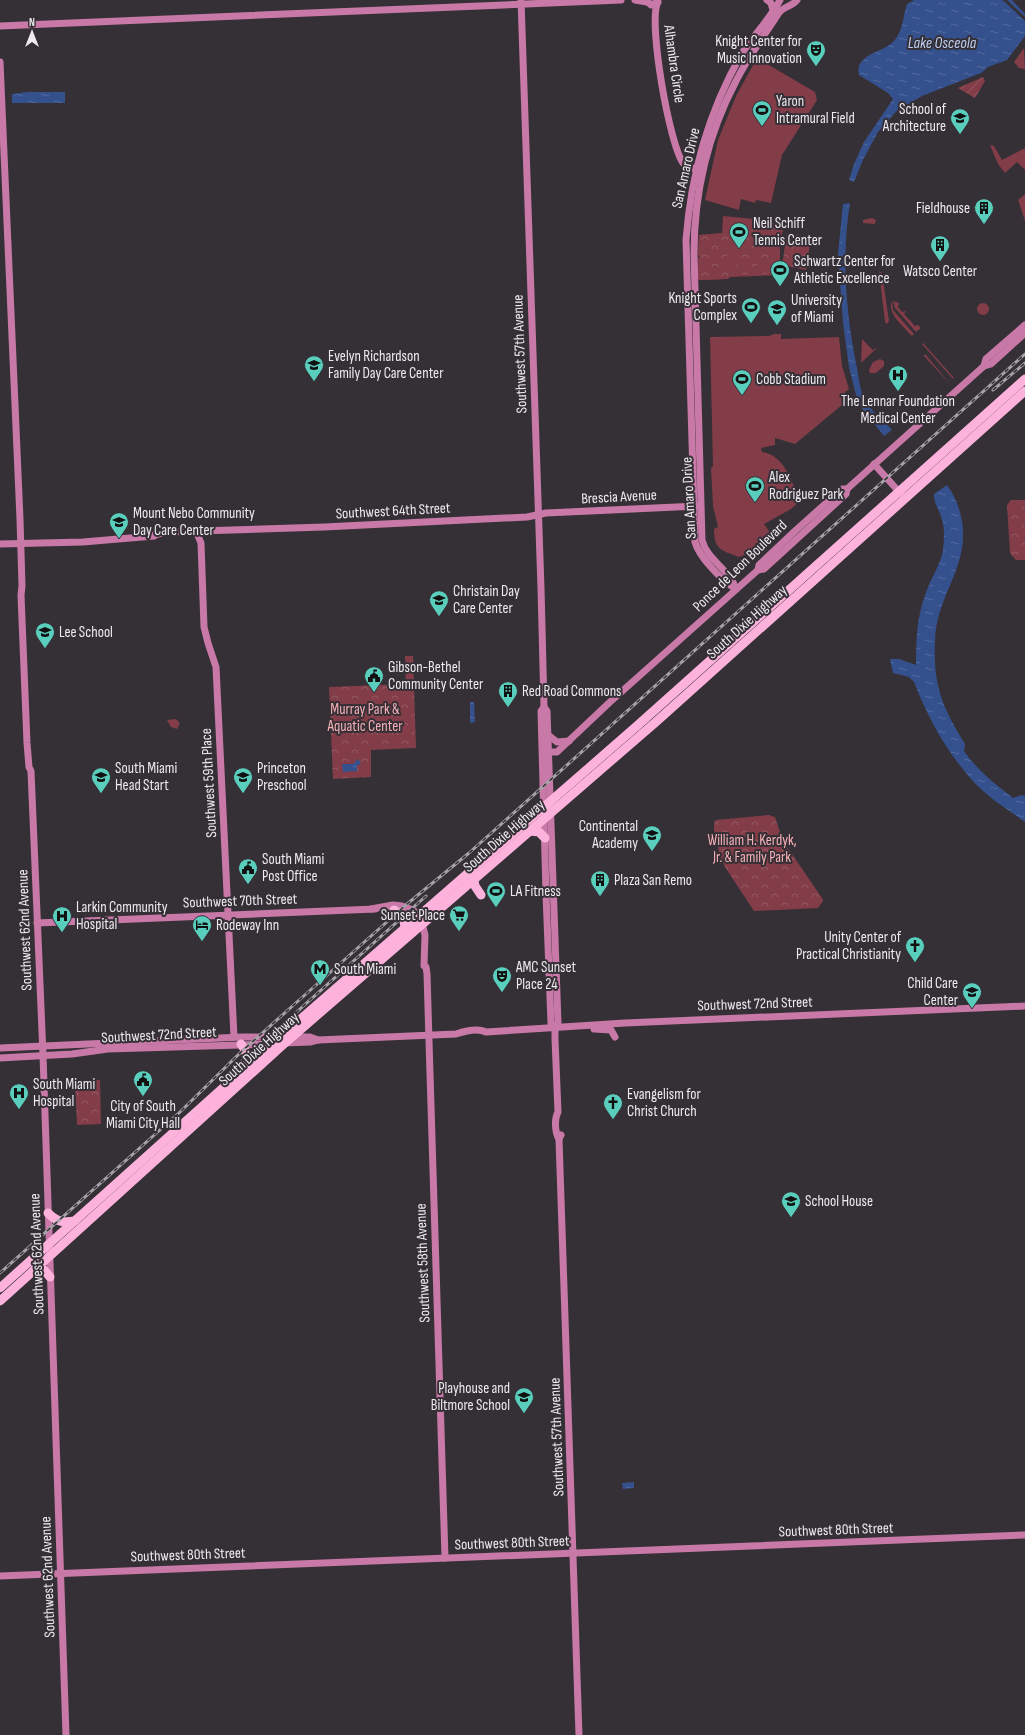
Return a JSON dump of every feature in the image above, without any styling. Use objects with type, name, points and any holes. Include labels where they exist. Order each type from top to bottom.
[{"type":"highway","name":"South Dixie Highway","points":[[0,1300],[132,1183],[283,1040],[405,928],[459,893],[530,832],[548,810],[638,725],[1025,379]]},
{"type":"highway","name":"South Dixie Highway","points":[[0,1288],[246,1066],[272,1044],[293,1037],[480,864],[657,721],[1025,391]]},
{"type":"highway","points":[[777,600],[796,596],[799,581]]},
{"type":"highway","points":[[698,672],[716,668],[720,651]]},
{"type":"highway","points":[[638,725],[650,721],[657,721],[657,715],[662,704]]},
{"type":"highway","points":[[530,832],[539,832],[545,838]]},
{"type":"highway","points":[[480,864],[478,870],[473,876],[473,881],[481,895]]},
{"type":"highway","points":[[481,895],[480,881],[482,873]]},
{"type":"highway","points":[[459,893],[473,892],[481,895]]},
{"type":"highway","points":[[394,910],[401,914],[404,918],[405,928]]},
{"type":"highway","points":[[237,1041],[244,1048],[247,1056],[246,1066]]},
{"type":"highway","points":[[118,1182],[123,1181],[132,1183],[136,1166]]},
{"type":"highway","points":[[48,1213],[55,1220],[62,1223],[75,1221]]},
{"type":"highway","points":[[35,1269],[44,1270],[50,1277]]},
{"type":"street","points":[[0,26],[522,2],[621,0]]},
{"type":"street","points":[[635,0],[647,2],[660,1]]},
{"type":"street","points":[[767,0],[771,3],[773,10]]},
{"type":"street","points":[[780,0],[787,6]]},
{"type":"street","name":"San Amaro Drive","points":[[736,589],[729,585],[698,551],[695,542],[698,506],[694,237],[696,208],[699,170],[705,136],[722,93],[742,54],[780,0]]},
{"type":"street","name":"San Amaro Drive","points":[[699,170],[720,116],[736,81],[756,45],[778,13],[787,6],[794,4],[797,0]]},
{"type":"street","name":"Alhambra Circle","points":[[654,17],[660,1]]},
{"type":"street","name":"Southwest 57th Avenue","points":[[522,2],[544,707],[547,711],[549,753],[545,865],[551,1023],[555,1028]]},
{"type":"street","name":"Alhambra Circle","points":[[647,2],[654,17],[657,53],[662,83],[678,152],[684,165],[699,170]]},
{"type":"street","name":"Southwest 62nd Avenue","points":[[0,62],[21,544],[21,595],[26,721],[29,767],[31,771],[43,1046],[66,1735]]},
{"type":"street","points":[[984,366],[986,359],[1025,325]]},
{"type":"street","points":[[905,499],[874,464],[984,366],[991,364],[1025,333]]},
{"type":"street","name":"Ponce de Leon Boulevard","points":[[549,753],[557,752],[610,702],[736,589],[758,570],[764,569],[846,494],[847,489],[874,464]]},
{"type":"street","name":"Brescia Avenue","points":[[538,515],[698,506]]},
{"type":"street","name":"Southwest 64th Street","points":[[0,544],[118,540],[150,536],[162,532],[234,534],[249,530],[520,518],[538,515]]},
{"type":"street","name":"Southwest 59th Place","points":[[197,533],[201,543],[205,630],[216,667],[228,914],[237,1041]]},
{"type":"street","name":"Southwest 57th Avenue","points":[[544,707],[541,710],[553,880],[558,1022],[555,1028],[558,1112],[556,1116],[556,1136],[559,1139],[579,1735]]},
{"type":"street","points":[[542,727],[545,732],[546,750],[549,753]]},
{"type":"street","points":[[548,735],[557,742],[569,741]]},
{"type":"street","points":[[545,865],[553,880],[546,889]]},
{"type":"street","name":"Southwest 70th Street","points":[[371,909],[393,905],[402,906],[413,910],[419,920]]},
{"type":"street","name":"Southwest 70th Street","points":[[37,923],[371,909],[406,912],[419,920]]},
{"type":"street","name":"Southwest 58th Avenue","points":[[419,920],[425,934],[425,951],[428,953],[428,966],[426,967],[445,1558]]},
{"type":"street","name":"Southwest 72nd Street","points":[[0,1048],[283,1040],[310,1042],[318,1040],[456,1034],[467,1031],[483,1030],[486,1032],[625,1023],[1025,1006]]},
{"type":"street","points":[[587,1026],[596,1030],[611,1030],[615,1037]]},
{"type":"street","name":"Southwest 72nd Street","points":[[293,1037],[318,1040]]},
{"type":"street","name":"Southwest 72nd Street","points":[[0,1058],[108,1049],[223,1044],[237,1041],[272,1044]]},
{"type":"street","name":"Southwest 80th Street","points":[[0,1576],[1025,1535]]},
{"type":"green space","points":[[1024,48],[1025,69],[1019,68],[1014,62]]},
{"type":"green space","name":"Yaron Intramural Field","points":[[757,58],[815,92],[817,100],[782,155],[771,203],[756,200],[755,203],[741,199],[739,210],[705,200],[718,140],[736,96]]},
{"type":"green space","points":[[983,77],[985,81],[975,98],[958,88]]},
{"type":"green space","points":[[990,145],[994,146],[1002,160],[1025,148],[1025,170],[1017,162],[1005,173],[998,164]]},
{"type":"green space","points":[[1025,194],[1025,221],[1018,200]]},
{"type":"green space","name":"Neil Schiff Tennis Center","points":[[723,216],[755,219],[761,224],[775,223],[778,225],[778,230],[783,230],[780,244],[780,275],[730,277],[728,279],[698,279],[698,258],[700,257],[698,255],[699,235],[722,233]]},
{"type":"green space","points":[[872,218],[876,220],[875,224],[863,223],[863,220]]},
{"type":"green space","points":[[776,224],[778,226],[779,245],[777,247],[760,248],[758,246],[759,225]]},
{"type":"green space","points":[[737,225],[754,225],[756,227],[755,248],[738,248],[736,246],[735,228]]},
{"type":"green space","points":[[726,233],[728,235],[728,254],[726,257],[728,259],[728,277],[726,279],[698,279],[698,258],[700,257],[698,255],[699,235]]},
{"type":"green space","points":[[787,233],[811,237],[806,270],[782,265]]},
{"type":"green space","points":[[777,250],[779,252],[780,271],[778,273],[761,274],[759,272],[758,253],[760,251]]},
{"type":"green space","points":[[755,251],[757,253],[756,274],[738,274],[736,254],[738,252]]},
{"type":"green space","points":[[879,271],[882,273],[889,321],[887,324],[885,322]]},
{"type":"green space","points":[[892,301],[893,310],[914,334],[912,336],[894,315],[891,306]]},
{"type":"green space","points":[[893,301],[899,303],[898,307],[902,312],[906,311],[904,314],[915,326],[918,325],[921,328],[916,332],[895,308]]},
{"type":"green space","points":[[981,303],[985,303],[989,309],[985,315],[981,315],[977,311],[977,307]]},
{"type":"green space","points":[[781,334],[781,339],[839,337],[842,366],[849,389],[845,392],[842,405],[795,444],[775,438],[775,445],[761,448],[762,452],[777,458],[782,464],[791,478],[800,501],[791,509],[764,524],[772,535],[755,544],[758,550],[739,557],[723,551],[717,545],[714,536],[714,529],[718,527],[713,506],[711,468],[713,466],[710,337],[769,336]]},
{"type":"green space","points":[[862,339],[873,350],[878,347],[861,363]]},
{"type":"green space","points":[[923,343],[954,378],[953,379],[922,344]]},
{"type":"green space","points":[[926,355],[950,384],[924,356]]},
{"type":"green space","points":[[880,359],[884,361],[884,366],[876,373],[870,373],[869,370],[873,362]]},
{"type":"green space","points":[[1011,500],[1025,500],[1025,560],[1016,560],[1010,553],[1007,505]]},
{"type":"green space","name":"Murray Park & Aquatic Center","points":[[405,656],[413,656],[416,748],[371,750],[371,777],[333,779],[329,687],[406,684]]},
{"type":"green space","points":[[176,719],[180,723],[177,729],[171,727],[167,720]]},
{"type":"green space","name":"William H. Kerdyk, Jr. & Family Park","points":[[769,815],[775,817],[783,841],[822,898],[823,901],[818,908],[754,911],[725,867],[720,856],[714,830],[714,823],[716,820]]},
{"type":"green space","points":[[100,1080],[101,1124],[77,1125],[75,1081]]},
{"type":"water","name":"Lake Osceola","points":[[914,0],[1002,0],[1005,2],[1007,0],[1012,0],[1025,14],[1025,36],[1007,60],[988,67],[981,73],[922,96],[903,107],[901,106],[878,132],[863,160],[854,182],[849,180],[854,164],[864,142],[893,99],[888,93],[859,75],[859,68],[865,58],[894,41],[901,28],[907,4]]},
{"type":"water","points":[[28,92],[65,92],[65,103],[12,103],[12,94]]},
{"type":"water","points":[[850,203],[847,223],[845,265],[853,348],[863,395],[872,410],[892,430],[884,436],[861,407],[856,395],[849,367],[843,323],[838,254],[843,204]]},
{"type":"water","points":[[947,485],[959,508],[963,530],[959,563],[941,607],[937,624],[935,657],[938,683],[945,707],[965,744],[964,751],[987,776],[1013,798],[1022,795],[1025,796],[1025,822],[991,797],[972,780],[954,758],[938,734],[914,682],[909,677],[893,673],[890,659],[899,659],[916,665],[917,636],[921,608],[943,550],[944,527],[934,494]]},
{"type":"water","points":[[470,702],[474,702],[475,722],[470,723]]},
{"type":"water","points":[[358,759],[361,763],[357,766],[357,771],[343,772],[342,764],[353,764]]},
{"type":"water","points":[[634,1482],[634,1488],[623,1489],[622,1483]]},
{"type":"pier","points":[[1007,0],[1025,17],[1025,21],[1005,2]]},
{"type":"railway","points":[[0,1273],[180,1112],[241,1052],[407,904],[469,853],[1025,354]]},
{"type":"railway","points":[[993,390],[1025,363]]},
{"type":"railway","points":[[222,1079],[426,896]]},
{"type":"place","name":"Knight Center for Music Innovation","points":[[816,67]]},
{"type":"place","name":"Yaron Intramural Field","points":[[762,127]]},
{"type":"place","name":"School of Architecture","points":[[960,135]]},
{"type":"place","name":"Fieldhouse","points":[[984,225]]},
{"type":"place","name":"Neil Schiff Tennis Center","points":[[739,249]]},
{"type":"place","name":"Watsco Center","points":[[940,262]]},
{"type":"place","name":"Schwartz Center for Athletic Excellence","points":[[780,287]]},
{"type":"place","name":"Knight Sports Complex","points":[[751,324]]},
{"type":"place","name":"University of Miami","points":[[777,326]]},
{"type":"place","name":"Evelyn Richardson Family Day Care Center","points":[[314,382]]},
{"type":"place","name":"The Lennar Foundation Medical Center","points":[[898,392]]},
{"type":"place","name":"Cobb Stadium","points":[[742,396]]},
{"type":"place","name":"Alex Rodriguez Park","points":[[755,503]]},
{"type":"place","name":"Mount Nebo Community Day Care Center","points":[[119,539]]},
{"type":"place","name":"Christain Day Care Center","points":[[439,617]]},
{"type":"place","name":"Lee School","points":[[45,649]]},
{"type":"place","name":"Gibson-Bethel Community Center","points":[[374,693]]},
{"type":"place","name":"Red Road Commons","points":[[508,708]]},
{"type":"place","name":"South Miami Head Start","points":[[101,794]]},
{"type":"place","name":"Princeton Preschool","points":[[243,794]]},
{"type":"place","name":"Continental Academy","points":[[652,852]]},
{"type":"place","name":"South Miami Post Office","points":[[248,885]]},
{"type":"place","name":"Plaza San Remo","points":[[600,897]]},
{"type":"place","name":"LA Fitness","points":[[496,908]]},
{"type":"place","name":"Sunset Place","points":[[459,932]]},
{"type":"place","name":"Larkin Community Hospital","points":[[62,933]]},
{"type":"place","name":"Rodeway Inn","points":[[202,942]]},
{"type":"place","name":"Unity Center of Practical Christianity","points":[[915,963]]},
{"type":"place","name":"South Miami","points":[[320,986]]},
{"type":"place","name":"AMC Sunset Place 24","points":[[502,993]]},
{"type":"place","name":"Child Care Center","points":[[972,1009]]},
{"type":"place","name":"City of South Miami City Hall","points":[[143,1097]]},
{"type":"place","name":"South Miami Hospital","points":[[19,1110]]},
{"type":"place","name":"Evangelism for Christ Church","points":[[613,1120]]},
{"type":"place","name":"School House","points":[[791,1218]]},
{"type":"place","name":"Playhouse and Biltmore School","points":[[524,1414]]}]
